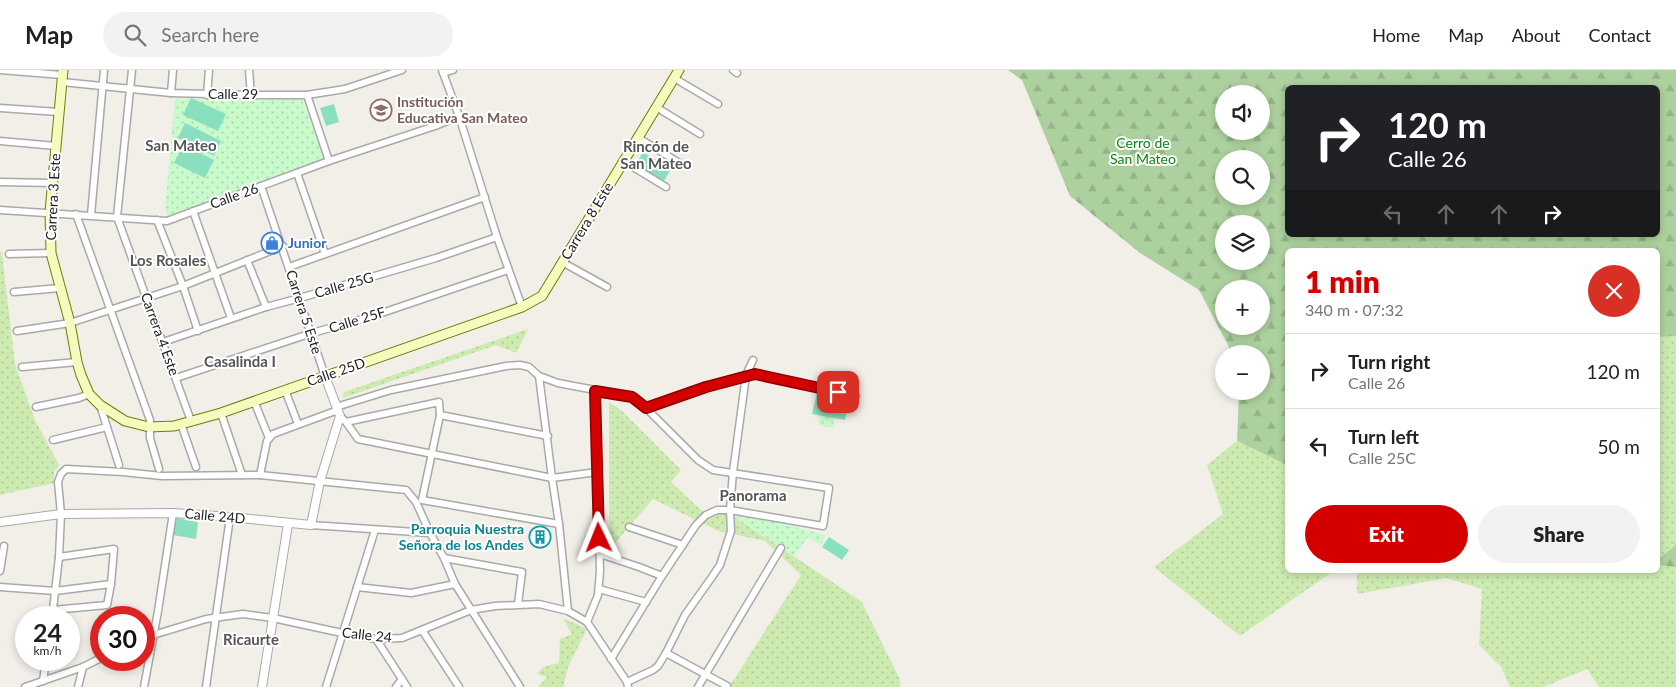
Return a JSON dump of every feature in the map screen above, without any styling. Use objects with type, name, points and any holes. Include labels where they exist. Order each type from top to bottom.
[{"type":"main road","name":"Carrera 8 Este","points":[[542,296],[677,74]]},
{"type":"main road","name":"Carrera 3 Este","points":[[62,76],[50,212],[51,253],[70,323],[77,362],[89,394],[100,405],[126,421]]},
{"type":"main road","name":"Calle 25D","points":[[126,421],[149,427],[174,426],[221,413],[522,307],[542,296]]},
{"type":"street","name":"Calle 29","points":[[0,70],[62,76],[103,86],[171,93],[306,95],[345,89],[402,70]]},
{"type":"street","points":[[91,215],[104,70]]},
{"type":"street","name":"Carrera 4 Este","points":[[132,70],[117,217],[192,421]]},
{"type":"street","points":[[171,93],[173,70]]},
{"type":"street","points":[[207,94],[209,70]]},
{"type":"street","points":[[249,70],[251,95]]},
{"type":"street","points":[[453,70],[442,72],[459,116],[497,237],[522,307]]},
{"type":"street","points":[[677,74],[718,104]]},
{"type":"street","points":[[306,95],[329,161]]},
{"type":"street","points":[[656,107],[700,134]]},
{"type":"street","points":[[0,108],[59,112]]},
{"type":"street","name":"Calle 26","points":[[0,210],[167,221],[329,161],[435,126],[459,116]]},
{"type":"street","points":[[637,137],[681,164]]},
{"type":"street","points":[[0,141],[56,146]]},
{"type":"street","points":[[623,161],[666,187]]},
{"type":"street","points":[[297,173],[326,254]]},
{"type":"street","points":[[0,182],[53,183]]},
{"type":"street","name":"Carrera 5 Este","points":[[261,186],[338,411]]},
{"type":"street","points":[[289,267],[485,197]]},
{"type":"street","points":[[193,211],[231,318]]},
{"type":"street","points":[[76,214],[150,420],[150,438],[159,470]]},
{"type":"street","points":[[157,220],[183,286],[198,331]]},
{"type":"street","name":"Calle 25G","points":[[163,342],[231,318],[436,258],[497,237]]},
{"type":"street","points":[[17,331],[70,323],[183,286],[283,246]]},
{"type":"street","points":[[8,254],[51,253]]},
{"type":"street","points":[[247,260],[266,307]]},
{"type":"street","points":[[562,262],[607,287]]},
{"type":"street","name":"Calle 25F","points":[[176,378],[312,333],[373,316],[508,270]]},
{"type":"street","points":[[14,292],[60,288]]},
{"type":"street","points":[[595,391],[600,554],[599,589],[587,622],[628,684],[658,666],[685,614],[720,564],[731,531],[730,510],[733,472],[746,375],[753,360]]},
{"type":"street","points":[[22,367],[77,362]]},
{"type":"street","points":[[271,436],[298,424],[338,411],[391,390],[506,366],[520,365],[529,367],[539,376],[558,383],[632,397],[646,408],[698,460],[713,470],[829,488],[823,526],[730,510],[718,510],[706,515],[696,525],[662,576],[611,659]]},
{"type":"street","points":[[646,408],[688,393],[755,374],[856,396]]},
{"type":"street","points":[[539,376],[560,524],[568,611]]},
{"type":"street","points":[[285,390],[298,424]]},
{"type":"street","points":[[36,407],[79,398],[89,394]]},
{"type":"street","points":[[254,401],[271,436],[260,475]]},
{"type":"street","points":[[346,422],[439,402],[440,415],[432,455],[419,501]]},
{"type":"street","name":"Carrera 3 Este","points":[[100,405],[120,465]]},
{"type":"street","points":[[338,411],[358,439],[552,478],[597,472]]},
{"type":"street","points":[[311,525],[338,411]]},
{"type":"street","points":[[221,413],[242,475]]},
{"type":"street","points":[[440,415],[548,436]]},
{"type":"street","points":[[182,424],[196,466]]},
{"type":"street","points":[[53,440],[107,427]]},
{"type":"street","points":[[53,606],[59,557],[61,514],[58,482],[61,474],[66,469],[162,476],[260,475],[406,490],[419,501],[430,533],[444,558],[454,584],[520,687]]},
{"type":"street","points":[[419,501],[560,524]]},
{"type":"street","points":[[155,623],[173,513]]},
{"type":"street","name":"Calle 24D","points":[[0,522],[61,514],[173,513],[288,524],[430,533]]},
{"type":"street","points":[[206,687],[230,517]]},
{"type":"street","points":[[262,687],[288,524]]},
{"type":"street","points":[[629,527],[683,545]]},
{"type":"street","points":[[326,687],[375,530]]},
{"type":"street","points":[[0,571],[4,546]]},
{"type":"street","points":[[59,557],[114,548],[107,605],[80,608]]},
{"type":"street","points":[[698,687],[781,548]]},
{"type":"street","points":[[600,554],[662,576]]},
{"type":"street","points":[[444,558],[522,572],[518,604]]},
{"type":"street","points":[[0,587],[55,591],[111,584]]},
{"type":"street","points":[[357,587],[411,593],[454,584]]},
{"type":"street","points":[[599,589],[646,602]]},
{"type":"street","name":"Calle 24","points":[[155,634],[217,617],[243,614],[273,618],[376,639],[402,638],[471,610],[518,604],[539,604],[568,611],[587,622]]},
{"type":"street","points":[[422,630],[459,687]]},
{"type":"street","points":[[376,639],[407,687]]},
{"type":"street","points":[[666,653],[726,686]]},
{"type":"street","points":[[25,687],[90,663]]},
{"type":"street","points":[[78,687],[82,667]]},
{"type":"street","points":[[43,681],[44,671]]},
{"type":"street","points":[[144,687],[147,671]]},
{"type":"street","points":[[396,687],[402,679]]},
{"type":"green space","name":"Cerro de San Mateo","points":[[1008,70],[1676,70],[1676,336],[1660,337],[1660,248],[1285,248],[1285,464],[1237,441],[1239,400],[1270,400],[1270,345],[1228,345],[1223,335],[1270,335],[1270,280],[1215,280],[1215,320],[1199,290],[1140,253],[1070,196],[1022,80]]},
{"type":"green space","points":[[175,98],[243,101],[302,99],[325,159],[167,216],[165,209]]},
{"type":"green space","points":[[191,98],[226,114],[218,131],[183,115]]},
{"type":"green space","points":[[334,104],[339,122],[326,126],[320,108]]},
{"type":"green space","points":[[185,123],[221,141],[214,156],[178,138]]},
{"type":"green space","points":[[183,145],[214,160],[205,178],[174,163]]},
{"type":"green space","points":[[643,152],[671,169],[664,181],[636,164]]},
{"type":"green space","points":[[0,251],[2,253],[15,364],[35,420],[59,465],[54,472],[54,483],[0,495]]},
{"type":"green space","points":[[528,329],[516,353],[496,345],[343,398],[344,392]]},
{"type":"green space","points":[[1676,336],[1676,687],[1599,687],[1587,669],[1543,687],[1510,687],[1501,667],[1479,645],[1482,589],[1447,578],[1357,594],[1357,573],[1660,573],[1660,337]]},
{"type":"green space","points":[[817,393],[849,400],[845,420],[812,414]]},
{"type":"green space","points":[[609,402],[623,412],[681,470],[671,482],[702,511],[720,507],[862,602],[900,680],[900,687],[729,687],[801,575],[765,541],[718,531],[653,499],[609,550]]},
{"type":"green space","points":[[820,415],[834,418],[833,428],[818,425]]},
{"type":"green space","points":[[1237,441],[1285,464],[1285,573],[1331,573],[1240,636],[1154,567],[1223,514],[1207,465]]},
{"type":"green space","points":[[739,513],[826,535],[821,545],[808,537],[794,556],[737,518]]},
{"type":"green space","points":[[176,518],[198,522],[196,539],[173,535]]},
{"type":"green space","points":[[829,537],[849,550],[842,560],[822,547]]},
{"type":"green space","points":[[1676,541],[1676,567],[1660,565],[1660,557],[1675,546]]},
{"type":"green space","points":[[563,618],[587,629],[568,667],[563,687],[538,687],[547,677],[537,674],[543,667],[559,663],[560,639],[572,634]]},
{"type":"place","name":"Institución Educativa San Mateo","points":[[381,110]]},
{"type":"place","name":"Junior","points":[[272,243]]},
{"type":"place","name":"Parroquia Nuestra Señora de los Andes","points":[[540,537]]},
{"type":"district","name":"San Mateo","points":[[181,146]]},
{"type":"district","name":"Rincón de San Mateo","points":[[656,156]]},
{"type":"district","name":"Los Rosales","points":[[168,261]]},
{"type":"district","name":"Casalinda I","points":[[240,362]]},
{"type":"district","name":"Panorama","points":[[753,496]]},
{"type":"district","name":"Ricaurte","points":[[251,640]]},
{"type":"route","points":[[599,538],[595,391],[632,397],[646,408],[706,387],[755,374],[838,392]]}]
